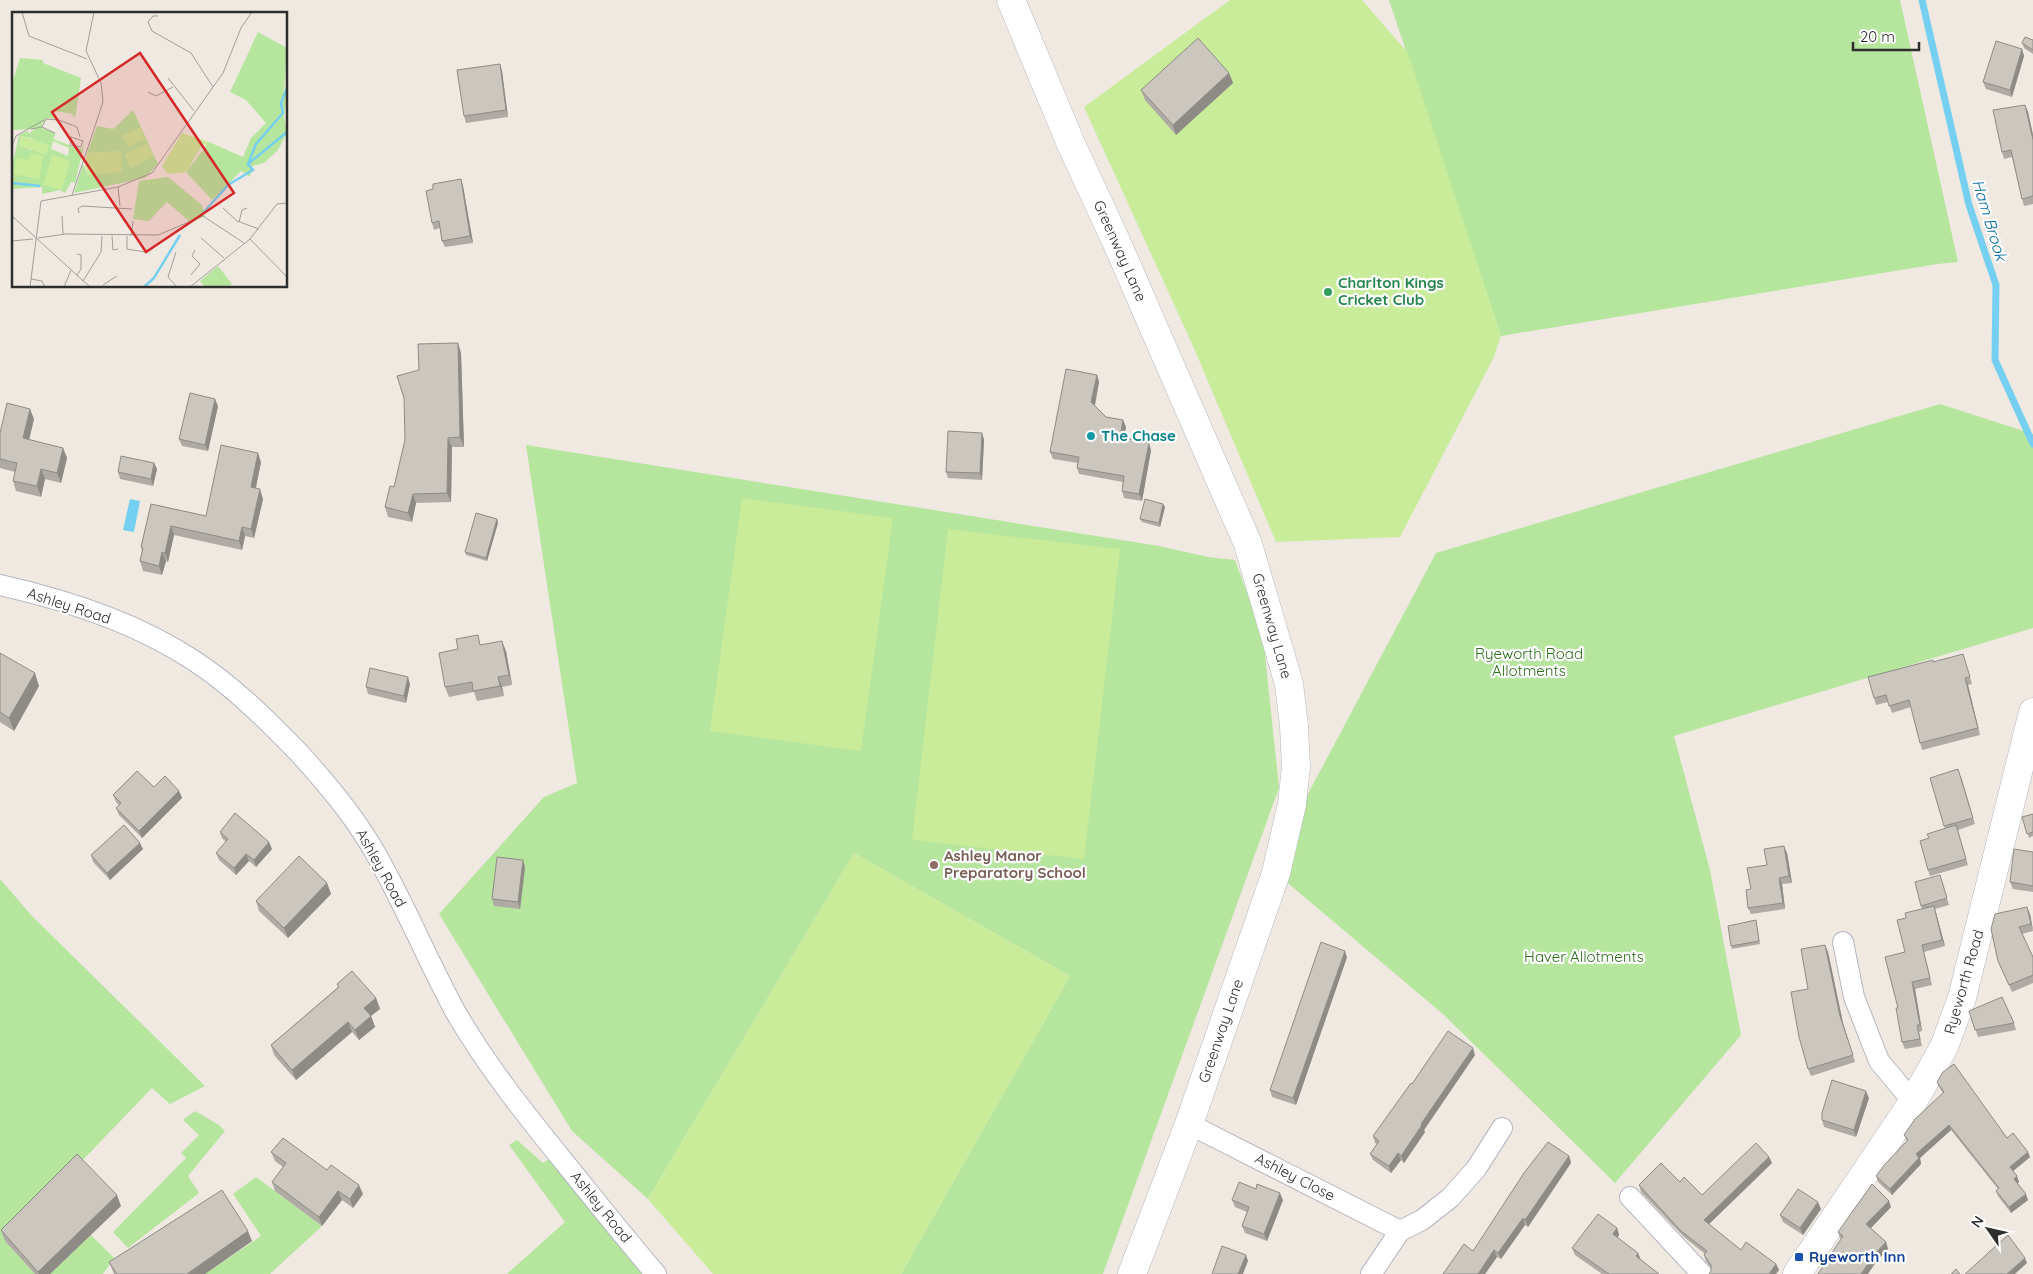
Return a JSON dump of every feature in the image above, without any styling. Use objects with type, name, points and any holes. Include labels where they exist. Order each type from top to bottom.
[{"type":"street","name":"Greenway Lane","points":[[1011,0],[1071,144],[1116,241],[1248,544],[1289,684],[1294,726],[1296,767],[1288,822],[1276,873],[1189,1124],[1132,1274]]},
{"type":"street","name":"Ashley Road","points":[[0,585],[74,605],[129,626],[161,642],[192,659],[216,676],[282,735],[329,787],[369,843],[386,872],[456,1012],[500,1080],[538,1130],[656,1274]]},
{"type":"street","name":"Ryeworth Road","points":[[1797,1274],[1913,1102],[1944,1046],[1962,998],[2033,712]]},
{"type":"street","points":[[1843,942],[1854,997],[1879,1061],[1913,1102]]},
{"type":"street","name":"Ashley Close","points":[[1189,1124],[1400,1231]]},
{"type":"street","points":[[1372,1274],[1400,1231],[1422,1220],[1450,1198],[1476,1169],[1502,1128]]},
{"type":"street","points":[[1630,1197],[1702,1274]]},
{"type":"green space","name":"Charlton Kings Cricket Club","points":[[1230,0],[1362,0],[1408,53],[1501,336],[1493,359],[1400,537],[1276,542],[1193,346],[1084,107]]},
{"type":"green space","points":[[1389,0],[1900,0],[1958,262],[1501,336]]},
{"type":"green space","name":"Ryeworth Road Allotments","points":[[1940,404],[2033,434],[2033,628],[1674,736],[1710,870],[1741,1035],[1615,1183],[1444,1015],[1276,873],[1284,839],[1436,553]]},
{"type":"green space","points":[[526,445],[1159,546],[1208,557],[1235,560],[1263,636],[1279,788],[1103,1274],[901,1274],[1070,976],[854,853],[648,1199],[572,1131],[439,914],[544,797],[577,783]]},
{"type":"green space","points":[[742,498],[893,518],[861,751],[710,731]]},
{"type":"green space","points":[[948,529],[1120,549],[1084,859],[912,840]]},
{"type":"green space","points":[[854,853],[1070,976],[901,1274],[713,1274],[648,1199]]},
{"type":"green space","points":[[0,879],[32,916],[205,1086],[170,1104],[152,1088],[5,1241],[35,1274],[0,1274]]},
{"type":"green space","points":[[195,1111],[219,1125],[225,1131],[188,1176],[199,1193],[128,1248],[113,1232],[186,1158],[181,1153],[199,1135],[183,1120]]},
{"type":"green space","points":[[517,1140],[543,1163],[554,1155],[653,1274],[507,1274],[565,1222],[509,1145]]},
{"type":"green space","points":[[256,1177],[322,1226],[270,1274],[205,1274],[261,1236],[233,1194]]},
{"type":"green space","points":[[91,1235],[114,1258],[103,1274],[50,1274]]},
{"type":"water","points":[[130,499],[140,501],[134,532],[123,530]]},
{"type":"building","points":[[2025,37],[2033,40],[2033,50],[2022,43]]},
{"type":"building","points":[[1198,38],[1229,73],[1173,125],[1141,90]]},
{"type":"building","points":[[1996,41],[2022,49],[2010,90],[1983,82]]},
{"type":"building","points":[[500,64],[506,110],[464,116],[457,70]]},
{"type":"building","points":[[2025,105],[2033,140],[2033,196],[2022,199],[2011,150],[2002,152],[1993,110]]},
{"type":"building","points":[[461,179],[470,236],[442,241],[439,221],[432,223],[426,191],[433,189],[433,184]]},
{"type":"building","points":[[458,343],[460,437],[448,438],[447,493],[413,494],[408,513],[385,507],[390,486],[394,487],[405,440],[404,398],[397,376],[419,370],[418,344]]},
{"type":"building","name":"The Chase","points":[[1066,369],[1097,375],[1091,402],[1106,417],[1123,420],[1120,437],[1149,443],[1139,494],[1122,491],[1124,476],[1077,468],[1079,457],[1050,452]]},
{"type":"building","points":[[190,393],[215,399],[205,445],[179,439]]},
{"type":"building","points":[[7,403],[30,409],[23,438],[63,448],[57,473],[41,469],[37,486],[13,481],[17,463],[0,459],[0,433]]},
{"type":"building","points":[[948,431],[982,433],[980,473],[946,472]]},
{"type":"building","points":[[221,445],[258,453],[251,487],[260,489],[251,529],[242,527],[239,541],[171,526],[165,553],[162,552],[159,566],[140,561],[143,548],[141,547],[151,504],[206,516]]},
{"type":"building","points":[[121,456],[154,463],[151,479],[118,472]]},
{"type":"building","points":[[1145,499],[1163,504],[1159,523],[1140,519]]},
{"type":"building","points":[[476,513],[497,519],[486,558],[465,552]]},
{"type":"building","points":[[478,635],[480,645],[502,641],[509,675],[498,677],[500,686],[473,691],[472,682],[445,687],[439,653],[458,649],[456,639]]},
{"type":"building","points":[[0,653],[35,673],[9,718],[0,712]]},
{"type":"building","points":[[1963,654],[1970,677],[1965,678],[1978,728],[1920,743],[1909,700],[1889,706],[1886,695],[1874,698],[1868,677]]},
{"type":"building","points":[[370,668],[408,677],[404,696],[366,687]]},
{"type":"building","points":[[1958,769],[1973,818],[1944,826],[1930,778]]},
{"type":"building","points":[[137,771],[154,787],[165,776],[179,791],[139,831],[116,808],[121,803],[113,795]]},
{"type":"building","points":[[235,813],[269,842],[254,860],[246,854],[234,868],[216,853],[228,839],[220,832]]},
{"type":"building","points":[[2033,814],[2033,832],[2027,834],[2022,817]]},
{"type":"building","points":[[124,825],[140,843],[107,873],[91,855]]},
{"type":"building","points":[[1956,825],[1966,859],[1928,870],[1920,841],[1929,838],[1927,834]]},
{"type":"building","points":[[1784,846],[1789,876],[1779,878],[1783,903],[1748,908],[1746,890],[1751,889],[1747,868],[1767,865],[1764,849]]},
{"type":"building","points":[[2014,849],[2033,852],[2033,886],[2010,882]]},
{"type":"building","points":[[299,856],[327,883],[284,928],[256,901]]},
{"type":"building","points":[[497,857],[523,860],[518,902],[492,899]]},
{"type":"building","points":[[1940,875],[1947,898],[1921,906],[1915,882]]},
{"type":"building","points":[[1934,906],[1942,940],[1922,945],[1930,978],[1912,982],[1920,1025],[1917,1025],[1920,1039],[1902,1042],[1896,1008],[1898,1008],[1885,957],[1905,952],[1897,920],[1906,918],[1905,913]]},
{"type":"building","points":[[2027,907],[2031,924],[2019,927],[2033,957],[2033,975],[2009,985],[1998,961],[1991,929],[1995,914]]},
{"type":"building","points":[[1756,920],[1759,941],[1731,946],[1728,926]]},
{"type":"building","points":[[1321,942],[1345,951],[1293,1098],[1270,1090]]},
{"type":"building","points":[[1825,945],[1840,1016],[1853,1055],[1808,1069],[1799,1037],[1791,992],[1808,989],[1801,949]]},
{"type":"building","points":[[352,971],[376,998],[364,1008],[371,1016],[355,1030],[348,1022],[292,1070],[271,1045],[339,987],[337,984]]},
{"type":"building","points":[[2002,997],[2014,1023],[1975,1030],[1969,1011]]},
{"type":"building","points":[[1448,1031],[1473,1048],[1401,1156],[1398,1153],[1389,1166],[1370,1154],[1379,1141],[1373,1136],[1412,1084]]},
{"type":"building","points":[[1954,1064],[2007,1138],[2013,1133],[2028,1152],[2010,1167],[2017,1176],[2014,1179],[2026,1194],[2009,1207],[1996,1191],[1999,1188],[1949,1125],[1916,1154],[1919,1158],[1890,1189],[1876,1176],[1908,1140],[1904,1135],[1915,1119],[1944,1092],[1937,1082],[1943,1072]]},
{"type":"building","points":[[1832,1080],[1866,1091],[1854,1130],[1822,1120],[1822,1113]]},
{"type":"building","points":[[283,1138],[327,1170],[331,1165],[359,1185],[350,1199],[338,1191],[319,1217],[272,1182],[286,1163],[271,1152]]},
{"type":"building","points":[[1548,1142],[1569,1156],[1525,1220],[1523,1218],[1498,1253],[1494,1250],[1478,1274],[1443,1274],[1464,1244],[1473,1251],[1524,1173]]},
{"type":"building","points":[[1756,1143],[1769,1157],[1704,1220],[1741,1250],[1746,1242],[1776,1264],[1769,1274],[1709,1274],[1711,1265],[1704,1255],[1707,1251],[1681,1231],[1639,1185],[1661,1163],[1680,1182],[1684,1177],[1702,1195]]},
{"type":"building","points":[[77,1154],[117,1195],[38,1272],[1,1230]]},
{"type":"building","points":[[1239,1182],[1256,1189],[1257,1184],[1280,1193],[1264,1234],[1242,1226],[1249,1207],[1232,1200]]},
{"type":"building","points":[[1872,1184],[1889,1201],[1866,1224],[1886,1242],[1861,1274],[1818,1274],[1843,1236],[1838,1232]]},
{"type":"building","points":[[1798,1189],[1818,1202],[1800,1228],[1780,1215]]},
{"type":"building","points":[[222,1190],[248,1231],[187,1274],[117,1274],[109,1262]]},
{"type":"building","points":[[1598,1214],[1617,1228],[1613,1234],[1638,1253],[1636,1256],[1659,1274],[1609,1274],[1572,1248]]},
{"type":"building","points":[[2008,1235],[2025,1258],[2007,1274],[1965,1274]]},
{"type":"building","points":[[1222,1246],[1246,1255],[1238,1274],[1212,1274]]},
{"type":"building","points":[[1956,1269],[1960,1274],[1951,1274]]},
{"type":"waterway","name":"Ham Brook","points":[[1922,0],[1969,205],[1996,285],[1995,360],[2033,444]]},
{"type":"place","name":"Charlton Kings Cricket Club","points":[[1328,292]]},
{"type":"place","name":"The Chase","points":[[1091,436]]},
{"type":"place","name":"Ashley Manor Preparatory School","points":[[934,865]]},
{"type":"place","name":"Ryeworth Inn","points":[[1799,1257]]},
{"type":"park label","name":"Haver Allotments","points":[[1584,957]]}]
